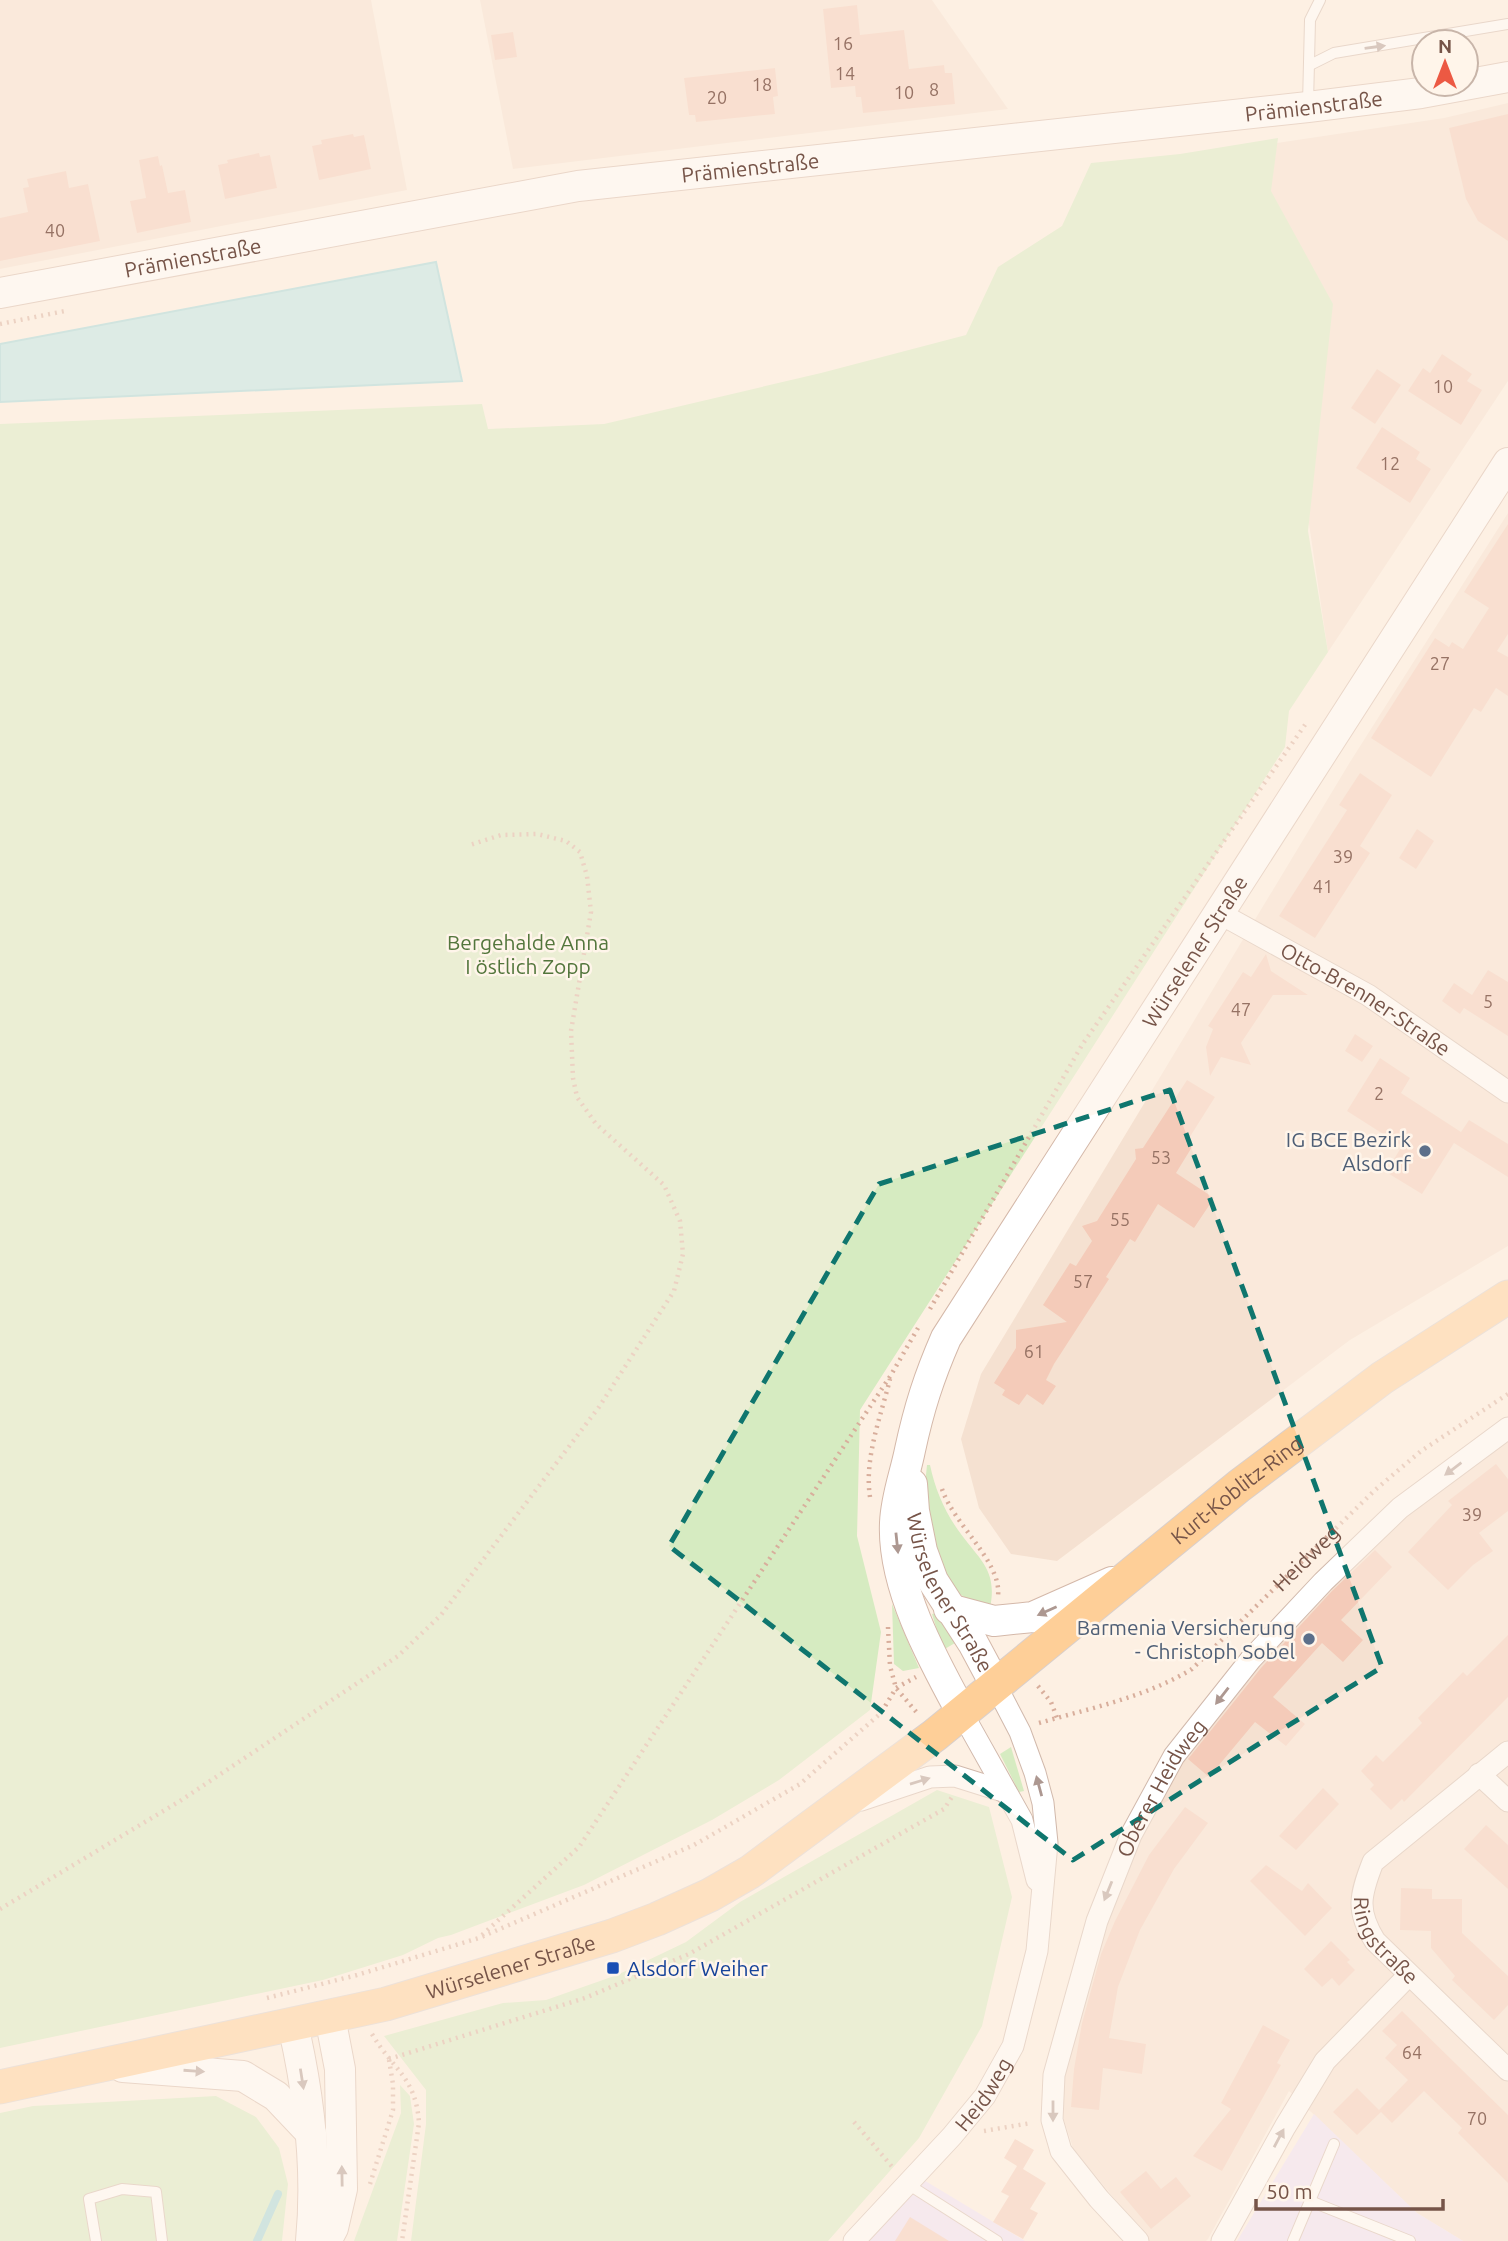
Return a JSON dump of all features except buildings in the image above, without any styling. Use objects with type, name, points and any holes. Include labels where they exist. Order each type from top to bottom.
[{"type":"main road","name":"Prämienstraße","points":[[0,293],[578,186],[1308,107],[1421,93],[1508,77]]},
{"type":"main road","name":"Würselener Straße","points":[[962,1713],[936,1666],[907,1594],[898,1558],[895,1525],[916,1415],[946,1338],[1508,463]]},
{"type":"main road","name":"Kurt-Koblitz-Ring","points":[[996,1686],[1239,1486],[1382,1378],[1501,1304]]},
{"type":"main road","name":"Würselener Straße","points":[[0,2087],[386,2004],[611,1936],[710,1895],[750,1872],[996,1686],[973,1643],[933,1581],[922,1550],[914,1511],[910,1452]]},
{"type":"main road","points":[[949,1609],[994,1620],[1033,1617],[1132,1574]]},
{"type":"main road","points":[[326,2241],[333,2228],[342,2189],[340,2069],[330,2017]]},
{"type":"main road","points":[[293,2025],[311,2133],[314,2178],[311,2241]]},
{"type":"main road","points":[[102,2066],[243,2076],[276,2096],[311,2133]]},
{"type":"street","name":"Otto-Brenner-Straße","points":[[1219,913],[1368,995],[1506,1086]]},
{"type":"street","name":"Oberer Heidweg","points":[[1138,2241],[1060,2151],[1052,2120],[1054,2075],[1097,1921],[1131,1835],[1174,1756],[1251,1659],[1323,1582],[1400,1508],[1508,1428]]},
{"type":"street","name":"Heidweg","points":[[854,2241],[952,2136],[985,2096],[1013,2046],[1037,1951],[1047,1843],[1043,1803],[1020,1732],[996,1686]]},
{"type":"street","name":"Heidweg","points":[[962,1713],[1021,1820],[1030,1848],[1042,1910]]},
{"type":"street","name":"Ringstraße","points":[[1508,1752],[1373,1862],[1364,1885],[1362,1905],[1364,1923],[1375,1941],[1508,2070]]},
{"type":"street","points":[[1479,1774],[1508,1801]]},
{"type":"street","points":[[839,1807],[930,1777],[955,1776],[1006,1792]]},
{"type":"street","points":[[1222,2241],[1325,2061],[1409,1975]]},
{"type":"lane","points":[[1308,107],[1310,20],[1320,0]]},
{"type":"lane","points":[[1310,65],[1334,53],[1508,24]]},
{"type":"lane","points":[[1293,2241],[1334,2144]]},
{"type":"lane","points":[[906,2183],[997,2241]]},
{"type":"lane","points":[[96,2241],[89,2199],[122,2189],[156,2192],[162,2241]]},
{"type":"lane","points":[[1310,2201],[1410,2241]]},
{"type":"path","points":[[0,324],[67,311]]},
{"type":"path","points":[[925,1316],[1082,1045],[1311,715]]},
{"type":"path","points":[[0,1909],[180,1801],[398,1656],[440,1615],[599,1407],[674,1291],[683,1254],[680,1221],[664,1185],[596,1124],[577,1097],[573,1078],[571,1031],[591,912],[587,876],[580,852],[566,841],[537,834],[501,835],[470,845]]},
{"type":"path","points":[[479,1938],[579,1847],[884,1387],[919,1328]]},
{"type":"path","name":"Heidweg","points":[[1057,1718],[1169,1683],[1192,1668],[1375,1490],[1421,1451],[1508,1394]]},
{"type":"path","points":[[939,1483],[956,1519],[997,1576],[999,1589],[994,1620]]},
{"type":"path","points":[[357,1975],[479,1938],[694,1845],[800,1784],[881,1713],[896,1688]]},
{"type":"path","points":[[369,2026],[389,2059],[411,2085],[418,2105],[419,2123],[402,2241]]},
{"type":"path","points":[[368,2190],[393,2110],[389,2059]]},
{"type":"path","points":[[952,2136],[1052,2120]]},
{"type":"path","points":[[854,2122],[906,2183]]},
{"type":"highlighted area","points":[[1170,1090],[1382,1667],[1073,1860],[669,1546],[879,1184]]},
{"type":"shaded area","points":[[0,0],[371,0],[407,190],[0,269]]},
{"type":"shaded area","points":[[480,0],[932,0],[1008,109],[513,169]]},
{"type":"shaded area","points":[[1508,103],[1508,381],[1328,652],[1259,187],[1257,146],[1444,118]]},
{"type":"shaded area","points":[[1508,513],[1508,1246],[1350,1340],[1057,1561],[1011,1554],[979,1508],[961,1439],[981,1374],[1350,762]]},
{"type":"shaded area","points":[[1508,1439],[1508,2241],[1463,2241],[1417,2213],[1289,2091],[1208,2239],[1149,2241],[1073,2148],[1064,2120],[1060,2076],[1103,1924],[1135,1841],[1181,1757],[1255,1663],[1403,1513]]},
{"type":"shaded area","points":[[1314,2114],[1417,2213],[1463,2241],[1237,2241]]},
{"type":"shaded area","points":[[922,2179],[1025,2241],[869,2241]]},
{"type":"green space","name":"Bergehalde Anna I östlich Zopp","points":[[1278,138],[1271,191],[1333,304],[1308,531],[1328,652],[1289,711],[1285,747],[860,1410],[857,1536],[881,1632],[870,1710],[779,1780],[712,1820],[584,1885],[438,1938],[403,1955],[323,1980],[0,2048],[0,424],[482,404],[488,429],[604,424],[821,373],[966,335],[998,267],[1062,226],[1091,163],[1180,154]]},
{"type":"green space","points":[[927,1465],[930,1465],[937,1491],[948,1515],[989,1574],[992,1595],[990,1608],[974,1603],[958,1593],[937,1567],[925,1485]]},
{"type":"green space","points":[[892,1604],[919,1668],[903,1671],[894,1664]]},
{"type":"green space","points":[[936,1613],[955,1643],[943,1650],[932,1614]]},
{"type":"green space","points":[[1011,1747],[1024,1791],[1019,1792],[1000,1754]]},
{"type":"green space","points":[[937,1790],[989,1807],[1012,1897],[982,2026],[919,2138],[828,2241],[411,2241],[426,2124],[426,2090],[384,2036],[503,2003],[546,2000],[617,1975],[686,1942],[740,1902]]},
{"type":"green space","points":[[400,2085],[410,2096],[414,2124],[397,2241],[354,2241],[401,2113]]},
{"type":"green space","points":[[216,2096],[256,2117],[279,2148],[288,2184],[282,2241],[0,2241],[0,2113],[33,2106]]},
{"type":"water","points":[[436,262],[462,381],[0,402],[0,344]]},
{"type":"waterway","points":[[257,2241],[278,2194]]},
{"type":"place","name":"IG BCE Bezirk Alsdorf","points":[[1425,1151]]},
{"type":"place","name":"Barmenia Versicherung - Christoph Sobel","points":[[1309,1639]]},
{"type":"place","name":"Alsdorf Weiher","points":[[613,1968]]}]
